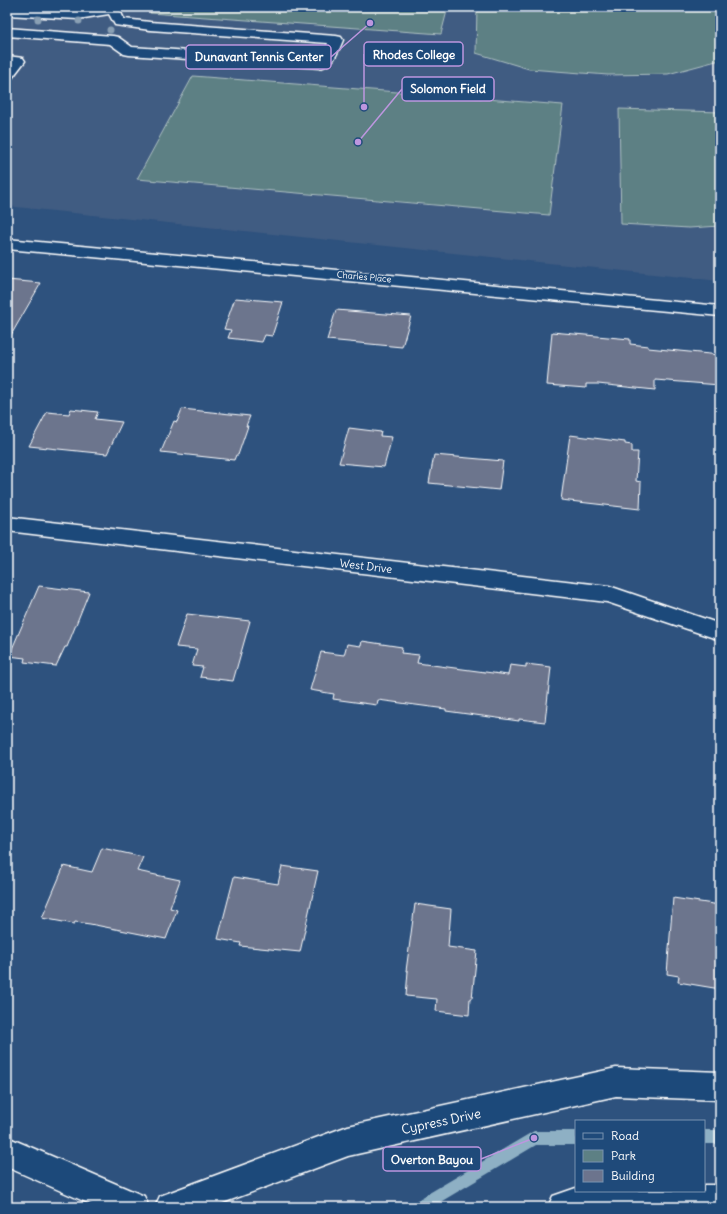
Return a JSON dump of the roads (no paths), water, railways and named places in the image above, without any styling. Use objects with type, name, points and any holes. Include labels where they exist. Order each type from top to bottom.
[{"type":"street","points":[[7,11],[72,15],[98,12],[113,8],[120,22],[336,40],[330,56],[320,64],[129,51],[113,40],[7,32]]},
{"type":"street","points":[[121,46],[136,24]]},
{"type":"street","points":[[7,60],[18,61],[7,75]]},
{"type":"street","name":"Charles Place","points":[[7,244],[720,311]]},
{"type":"street","name":"West Drive","points":[[7,524],[609,594],[720,632]]},
{"type":"street","name":"Cypress Drive","points":[[171,1207],[348,1141],[616,1082],[720,1086]]},
{"type":"street","points":[[7,1152],[134,1207]]},
{"type":"street","points":[[564,1207],[581,1202],[720,1200]]},
{"type":"waterway","points":[[705,1137],[720,1137]]},
{"type":"waterway","points":[[419,1207],[534,1138],[575,1138]]},
{"type":"place","name":"Dunavant Tennis Center","points":[[370,23]]},
{"type":"place","name":"Rhodes College","points":[[364,107]]},
{"type":"place","name":"Solomon Field","points":[[358,142]]},
{"type":"place","name":"Overton Bayou","points":[[534,1138]]}]
